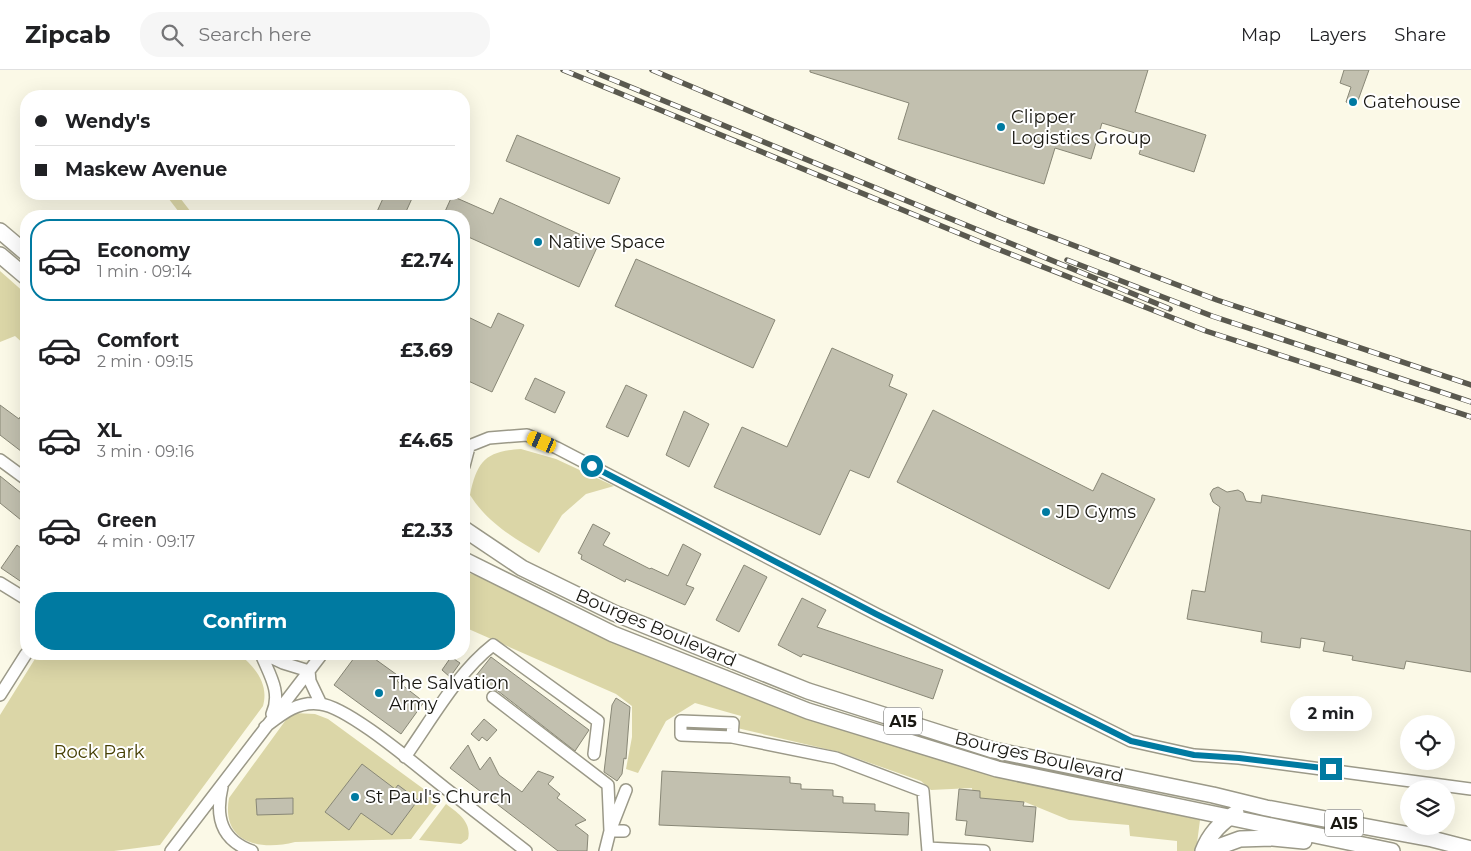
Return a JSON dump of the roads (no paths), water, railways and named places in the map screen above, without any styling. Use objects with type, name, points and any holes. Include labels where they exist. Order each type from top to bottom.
[{"type":"main road","points":[[0,231],[20,248]]},
{"type":"main road","points":[[0,255],[20,272]]},
{"type":"main road","name":"Bourges Boulevard","points":[[470,533],[522,568],[614,613],[808,691],[983,747],[1256,806],[1432,839],[1471,849]]},
{"type":"main road","name":"Bourges Boulevard","points":[[470,563],[613,634],[808,711],[997,769],[1392,851]]},
{"type":"main road","points":[[1205,851],[1215,831],[1224,820],[1247,808],[1256,806]]},
{"type":"main road","points":[[1205,851],[1240,839],[1273,838],[1365,846]]},
{"type":"street","points":[[470,446],[488,438],[527,435],[557,448],[876,614],[1131,741],[1194,755],[1278,763],[1471,789]]},
{"type":"street","points":[[0,460],[20,475]]},
{"type":"street","points":[[0,583],[20,595]]},
{"type":"street","points":[[405,757],[448,695],[480,655],[493,645],[598,721],[594,754]]},
{"type":"street","points":[[0,695],[22,660]]},
{"type":"street","points":[[265,660],[277,694],[276,705],[266,727]]},
{"type":"street","points":[[275,660],[309,671]]},
{"type":"street","points":[[171,851],[317,660]]},
{"type":"street","points":[[309,671],[310,681],[321,704]]},
{"type":"street","points":[[493,697],[608,785],[610,831]]},
{"type":"street","points":[[266,727],[286,711],[296,706],[321,704],[340,710],[405,757],[526,851]]},
{"type":"street","points":[[732,737],[836,758],[923,791],[928,849],[984,851]]},
{"type":"street","points":[[224,783],[219,813],[224,830],[235,844],[252,851]]},
{"type":"street","points":[[605,851],[610,831],[626,790]]},
{"type":"street","points":[[610,831],[624,832]]},
{"type":"street","points":[[509,838],[511,851]]},
{"type":"railway","points":[[563,70],[990,246],[1206,331],[1471,417]]},
{"type":"railway","points":[[589,70],[1170,309]]},
{"type":"railway","points":[[652,70],[1002,218],[1217,300],[1471,385]]},
{"type":"railway","points":[[1067,260],[1212,316],[1471,402]]},
{"type":"place","name":"Gatehouse","points":[[1353,102]]},
{"type":"place","name":"Clipper Logistics Group","points":[[1001,127]]},
{"type":"place","name":"Native Space","points":[[538,242]]},
{"type":"place","name":"JD Gyms","points":[[1046,512]]},
{"type":"place","name":"The Salvation Army","points":[[379,693]]},
{"type":"place","name":"St Paul's Church","points":[[355,797]]},
{"type":"park label","name":"Rock Park","points":[[99,752]]}]
